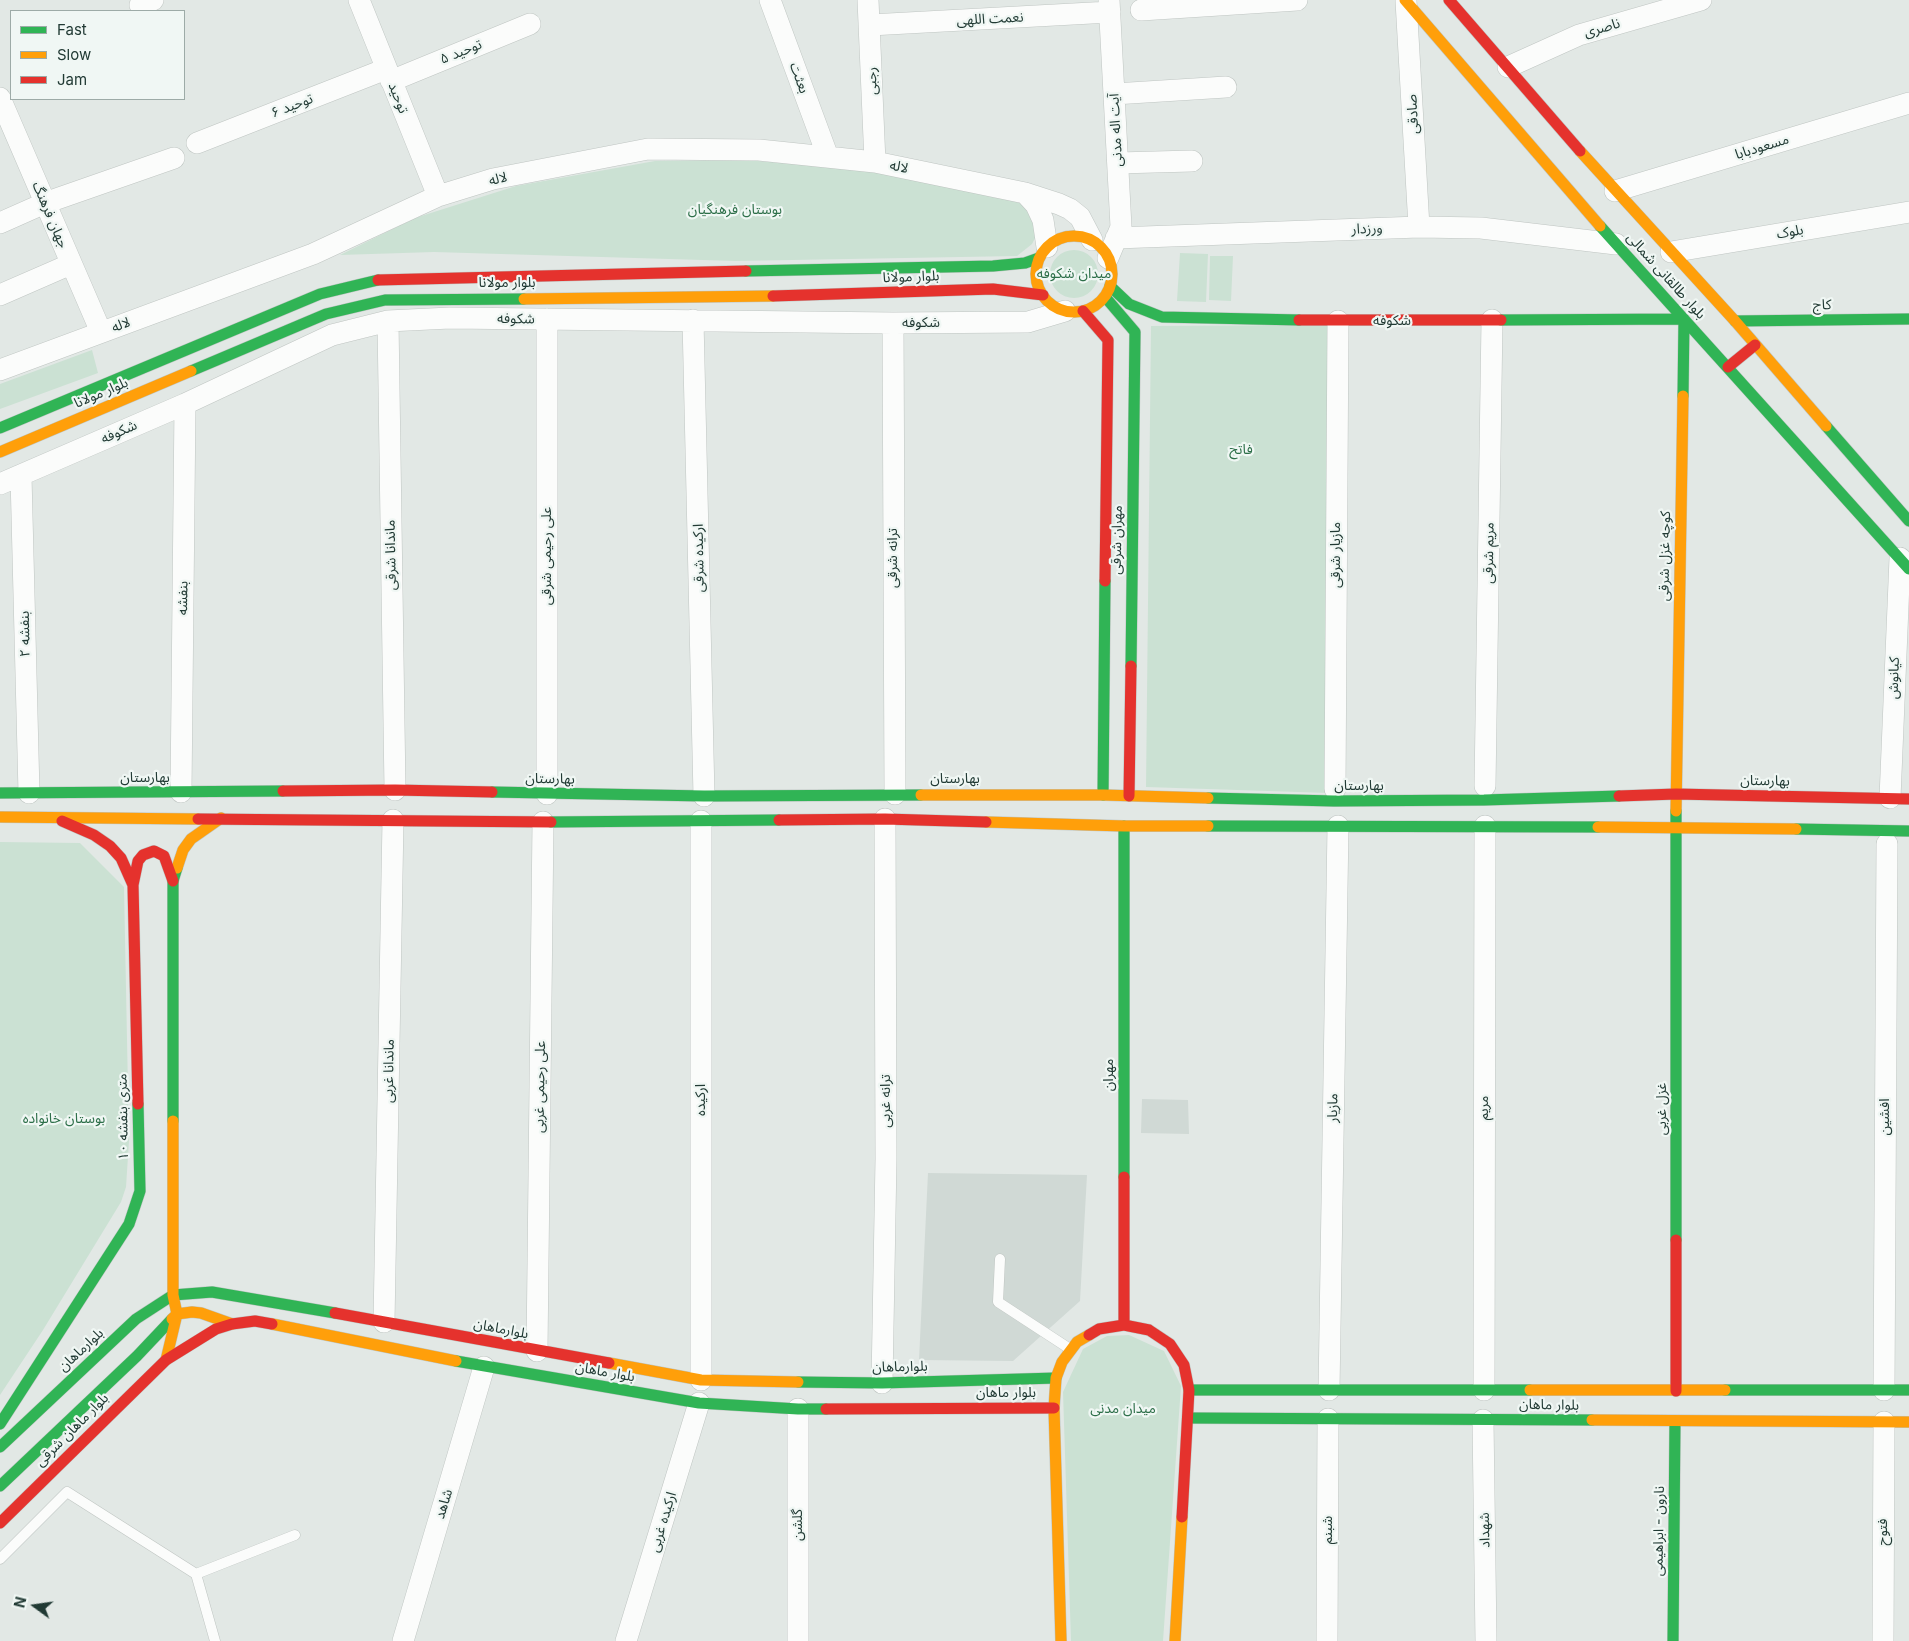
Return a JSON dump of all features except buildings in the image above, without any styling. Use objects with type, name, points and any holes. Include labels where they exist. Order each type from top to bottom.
[{"type":"main road","name":"بلوار طالقانی شمالی","points":[[1405,0],[1616,244],[1904,563]]},
{"type":"main road","name":"بلوار طالقانی شمالی","points":[[1449,0],[1615,191],[1734,321],[1909,521]]},
{"type":"main road","points":[[1076,236],[1092,240],[1103,249],[1108,258],[1112,277],[1107,291],[1099,303],[1074,311],[1056,307],[1042,295],[1039,288],[1036,273],[1043,253],[1060,238],[1076,236]]},
{"type":"main road","name":"بلوار مولانا","points":[[0,428],[320,294],[383,280],[993,266],[1025,262],[1043,253]]},
{"type":"main road","name":"بلوار مولانا","points":[[0,452],[326,314],[385,300],[759,296],[993,289],[1042,295]]},
{"type":"main road","name":"شکوفه","points":[[1107,291],[1141,310],[1162,317],[1338,321],[1684,319]]},
{"type":"main road","name":"مهران شرقی","points":[[1107,291],[1135,332],[1129,796]]},
{"type":"main road","name":"مهران شرقی","points":[[1074,311],[1108,340],[1103,795]]},
{"type":"main road","name":"کوچه غزل شرقی","points":[[1677,826],[1684,319]]},
{"type":"main road","name":"کاج","points":[[1734,321],[1909,319]]},
{"type":"main road","points":[[1728,367],[1755,345]]},
{"type":"main road","name":"بهارستان","points":[[0,793],[395,790],[704,796],[894,794],[1103,795],[1334,801],[1484,800],[1676,794],[1899,799]]},
{"type":"main road","name":"۱۰ متری بنفشه","points":[[0,1424],[129,1224],[140,1191],[133,885],[121,858],[110,846],[94,835],[49,816]]},
{"type":"main road","points":[[0,817],[543,822],[885,820],[1124,826],[1677,826],[1909,831]]},
{"type":"main road","points":[[166,1360],[177,1314],[173,1296],[173,881],[183,850],[192,839],[221,818]]},
{"type":"main road","name":"مهران","points":[[1124,826],[1124,1324]]},
{"type":"main road","name":"غزل غربی","points":[[1676,1390],[1677,826]]},
{"type":"main road","points":[[133,885],[138,861],[143,855],[154,851],[164,856],[173,881]]},
{"type":"main road","name":"بلوارماهان","points":[[0,1447],[136,1319],[173,1296],[212,1292],[700,1380],[882,1383],[1056,1378]]},
{"type":"main road","points":[[0,1486],[137,1356],[177,1314],[202,1313],[232,1324]]},
{"type":"main road","name":"بلوار ماهان","points":[[166,1360],[216,1329],[232,1324],[255,1321],[484,1367],[699,1403],[798,1408],[1054,1408]]},
{"type":"main road","points":[[1061,1641],[1054,1408],[1056,1378],[1062,1362],[1077,1342],[1099,1329],[1124,1324],[1149,1330],[1170,1344],[1184,1365],[1189,1390],[1175,1641]]},
{"type":"main road","name":"بلوار ماهان شرقی","points":[[0,1523],[166,1360]]},
{"type":"main road","name":"بلوار ماهان","points":[[1189,1390],[1909,1390]]},
{"type":"main road","name":"بلوار ماهان","points":[[1188,1418],[1909,1422]]},
{"type":"main road","name":"نارون - ابراهیمی","points":[[1673,1641],[1675,1421]]},
{"type":"street","name":"توحید","points":[[358,0],[438,196]]},
{"type":"street","name":"بعثت","points":[[770,0],[828,157]]},
{"type":"street","name":"رجبی","points":[[868,0],[875,162]]},
{"type":"street","points":[[1141,10],[1297,0]]},
{"type":"street","name":"صادقی","points":[[1405,0],[1419,227]]},
{"type":"street","name":"ناصری","points":[[1508,67],[1579,35],[1701,0]]},
{"type":"street","name":"نعمت اللهی","points":[[870,25],[1109,6]]},
{"type":"street","name":"آیت اله مدنی","points":[[1108,258],[1121,227],[1109,6]]},
{"type":"street","name":"توحید ۵","points":[[389,75],[530,24]]},
{"type":"street","name":"توحید ۶","points":[[197,143],[389,75]]},
{"type":"street","points":[[1114,94],[1226,87]]},
{"type":"street","name":"مسعودبابا","points":[[1615,191],[1909,103]]},
{"type":"street","name":"جهان فرهنگ","points":[[3,111],[100,332]]},
{"type":"street","name":"لاله","points":[[0,370],[313,254],[438,196],[493,179],[648,149],[759,150],[875,162],[1025,193],[1059,204],[1070,209],[1080,218],[1092,240]]},
{"type":"street","points":[[0,223],[45,203],[174,158]]},
{"type":"street","points":[[1118,163],[1192,161]]},
{"type":"street","points":[[1025,193],[1036,205],[1043,220],[1043,253]]},
{"type":"street","name":"بلوک","points":[[1671,252],[1909,212]]},
{"type":"street","name":"ورزدار","points":[[1116,238],[1419,227],[1481,228],[1616,244]]},
{"type":"street","points":[[0,295],[71,264]]},
{"type":"street","name":"شکوفه","points":[[0,484],[185,404],[332,335],[388,321],[450,318],[893,323],[1028,322],[1074,311]]},
{"type":"street","name":"علی رحیمی شرقی","points":[[547,319],[547,794]]},
{"type":"street","name":"ارکیده شرقی","points":[[693,320],[704,796]]},
{"type":"street","name":"مریم شرقی","points":[[1485,786],[1492,320]]},
{"type":"street","name":"ماندانا شرقی","points":[[388,321],[395,790]]},
{"type":"street","name":"مازیار شرقی","points":[[1335,788],[1338,321]]},
{"type":"street","name":"ترانه شرقی","points":[[893,323],[894,794]]},
{"type":"street","name":"بنفشه","points":[[181,792],[185,404]]},
{"type":"street","name":"بنفشه ۲","points":[[21,476],[29,793]]},
{"type":"street","name":"کیانوش","points":[[1899,799],[1904,563]]},
{"type":"street","name":"ماندانا غربی","points":[[384,1322],[393,820]]},
{"type":"street","name":"ترانه غربی","points":[[882,1383],[886,1159],[885,820]]},
{"type":"street","name":"ارکیده","points":[[700,1380],[701,821]]},
{"type":"street","name":"علی رحیمی غربی","points":[[537,1351],[543,822]]},
{"type":"street","name":"مازیار","points":[[1329,1390],[1338,826]]},
{"type":"street","name":"مریم","points":[[1484,1390],[1485,826]]},
{"type":"street","name":"افشین","points":[[1884,1390],[1887,844]]},
{"type":"street","name":"شاهد","points":[[403,1641],[484,1367]]},
{"type":"street","name":"ارکیده غربی","points":[[626,1641],[699,1403]]},
{"type":"street","name":"گلشن","points":[[798,1408],[798,1641]]},
{"type":"street","name":"شبنم","points":[[1327,1641],[1328,1419]]},
{"type":"street","name":"شهداد","points":[[1484,1420],[1486,1641]]},
{"type":"street","name":"فتوح","points":[[1883,1641],[1884,1422]]},
{"type":"lane","points":[[1000,1259],[998,1302],[1071,1350]]},
{"type":"lane","points":[[0,1559],[67,1492],[196,1574],[214,1641]]},
{"type":"lane","points":[[196,1574],[296,1535]]},
{"type":"shaded area","points":[[1142,1099],[1188,1100],[1189,1134],[1141,1133]]},
{"type":"shaded area","points":[[928,1173],[1087,1175],[1080,1301],[1013,1361],[919,1360]]},
{"type":"green space","name":"بوستان فرهنگیان","points":[[742,160],[833,166],[945,183],[1028,205],[1038,232],[1032,244],[1017,256],[736,261],[434,252],[340,255],[415,218],[516,186],[655,161]]},
{"type":"green space","name":"میدان شکوفه","points":[[1074,250],[1083,252],[1091,257],[1096,265],[1098,274],[1096,283],[1091,291],[1083,296],[1074,298],[1065,296],[1057,291],[1052,283],[1050,274],[1052,265],[1057,257],[1065,252]]},
{"type":"green space","points":[[1180,253],[1208,254],[1206,302],[1177,301]]},
{"type":"green space","points":[[1210,256],[1233,256],[1231,301],[1209,300]]},
{"type":"green space","name":"فاتح","points":[[1335,325],[1329,793],[1146,787],[1151,326]]},
{"type":"green space","points":[[92,350],[98,373],[0,409],[0,384]]},
{"type":"green space","name":"بوستان خانواده","points":[[0,842],[80,843],[124,887],[129,1141],[126,1187],[121,1202],[43,1330],[0,1395]]},
{"type":"green space","name":"میدان مدنی","points":[[1129,1335],[1164,1351],[1181,1386],[1163,1641],[1071,1641],[1063,1392],[1083,1349],[1107,1336]]},
{"type":"traffic: fast","points":[[1600,226],[1909,569]]},
{"type":"traffic: fast","points":[[746,271],[993,266],[1025,263],[1039,258]]},
{"type":"traffic: fast","points":[[0,428],[320,294],[378,280]]},
{"type":"traffic: fast","points":[[1110,286],[1129,304],[1162,317],[1299,320]]},
{"type":"traffic: fast","points":[[1106,298],[1135,332],[1131,666]]},
{"type":"traffic: fast","points":[[191,371],[326,314],[385,300],[524,299]]},
{"type":"traffic: fast","points":[[1501,320],[1684,319],[1683,396]]},
{"type":"traffic: fast","points":[[1735,321],[1909,319]]},
{"type":"traffic: fast","points":[[1826,426],[1909,521]]},
{"type":"traffic: fast","points":[[1103,795],[1105,581]]},
{"type":"traffic: fast","points":[[0,793],[283,791]]},
{"type":"traffic: fast","points":[[492,792],[704,796],[921,795]]},
{"type":"traffic: fast","points":[[1208,798],[1334,801],[1484,800],[1619,796]]},
{"type":"traffic: fast","points":[[1676,811],[1676,1240]]},
{"type":"traffic: fast","points":[[551,822],[779,820]]},
{"type":"traffic: fast","points":[[1124,826],[1124,1177]]},
{"type":"traffic: fast","points":[[1208,826],[1598,827]]},
{"type":"traffic: fast","points":[[1796,829],[1909,831]]},
{"type":"traffic: fast","points":[[173,1121],[173,881],[177,868]]},
{"type":"traffic: fast","points":[[0,1424],[129,1224],[140,1191],[138,1104]]},
{"type":"traffic: fast","points":[[0,1447],[136,1319],[173,1295],[212,1292],[335,1313]]},
{"type":"traffic: fast","points":[[0,1486],[137,1356],[172,1319]]},
{"type":"traffic: fast","points":[[456,1361],[699,1403],[826,1409]]},
{"type":"traffic: fast","points":[[798,1382],[882,1383],[1056,1378]]},
{"type":"traffic: fast","points":[[1189,1390],[1530,1390]]},
{"type":"traffic: fast","points":[[1725,1390],[1909,1390]]},
{"type":"traffic: fast","points":[[1188,1418],[1592,1420]]},
{"type":"traffic: fast","points":[[1673,1641],[1675,1421]]},
{"type":"traffic: slow","points":[[1405,0],[1600,226]]},
{"type":"traffic: slow","points":[[1580,151],[1735,321],[1826,426]]},
{"type":"traffic: slow","points":[[1074,236],[1088,239],[1101,247],[1109,260],[1112,274],[1109,288],[1101,301],[1088,309],[1074,312],[1060,309],[1047,301],[1039,288],[1036,274],[1039,260],[1047,247],[1060,239],[1074,236]]},
{"type":"traffic: slow","points":[[524,299],[773,296]]},
{"type":"traffic: slow","points":[[0,452],[191,371]]},
{"type":"traffic: slow","points":[[1676,811],[1683,396]]},
{"type":"traffic: slow","points":[[921,795],[1103,795],[1208,798]]},
{"type":"traffic: slow","points":[[0,817],[198,819]]},
{"type":"traffic: slow","points":[[177,868],[183,850],[191,839],[221,818]]},
{"type":"traffic: slow","points":[[986,822],[1124,826],[1208,826]]},
{"type":"traffic: slow","points":[[1598,827],[1796,829]]},
{"type":"traffic: slow","points":[[166,1360],[177,1314],[173,1295],[173,1121]]},
{"type":"traffic: slow","points":[[172,1319],[177,1314],[192,1312],[201,1313],[232,1324]]},
{"type":"traffic: slow","points":[[272,1324],[456,1361]]},
{"type":"traffic: slow","points":[[1061,1641],[1054,1408],[1056,1378],[1062,1362],[1077,1342],[1089,1335]]},
{"type":"traffic: slow","points":[[609,1363],[701,1380],[798,1382]]},
{"type":"traffic: slow","points":[[1530,1390],[1725,1390]]},
{"type":"traffic: slow","points":[[1592,1420],[1909,1422]]},
{"type":"traffic: slow","points":[[1175,1641],[1182,1517]]},
{"type":"traffic: jam","points":[[1449,0],[1580,151]]},
{"type":"traffic: jam","points":[[378,280],[746,271]]},
{"type":"traffic: jam","points":[[773,296],[993,289],[1043,295]]},
{"type":"traffic: jam","points":[[1083,311],[1108,340],[1105,581]]},
{"type":"traffic: jam","points":[[1299,320],[1501,320]]},
{"type":"traffic: jam","points":[[1728,367],[1755,345]]},
{"type":"traffic: jam","points":[[1129,796],[1131,666]]},
{"type":"traffic: jam","points":[[283,791],[395,790],[492,792]]},
{"type":"traffic: jam","points":[[1619,796],[1676,794],[1909,799]]},
{"type":"traffic: jam","points":[[198,819],[551,822]]},
{"type":"traffic: jam","points":[[779,820],[885,819],[986,822]]},
{"type":"traffic: jam","points":[[62,821],[94,835],[110,846],[121,858],[133,885],[138,1104]]},
{"type":"traffic: jam","points":[[133,885],[138,861],[143,855],[154,851],[164,856],[173,881]]},
{"type":"traffic: jam","points":[[1124,1177],[1124,1325]]},
{"type":"traffic: jam","points":[[1676,1240],[1676,1391]]},
{"type":"traffic: jam","points":[[335,1313],[609,1363]]},
{"type":"traffic: jam","points":[[0,1523],[166,1360],[216,1329],[232,1324],[255,1321],[272,1324]]},
{"type":"traffic: jam","points":[[1089,1335],[1099,1329],[1124,1325],[1149,1330],[1170,1344],[1184,1365],[1189,1390],[1182,1517]]},
{"type":"traffic: jam","points":[[826,1409],[1054,1408]]}]
